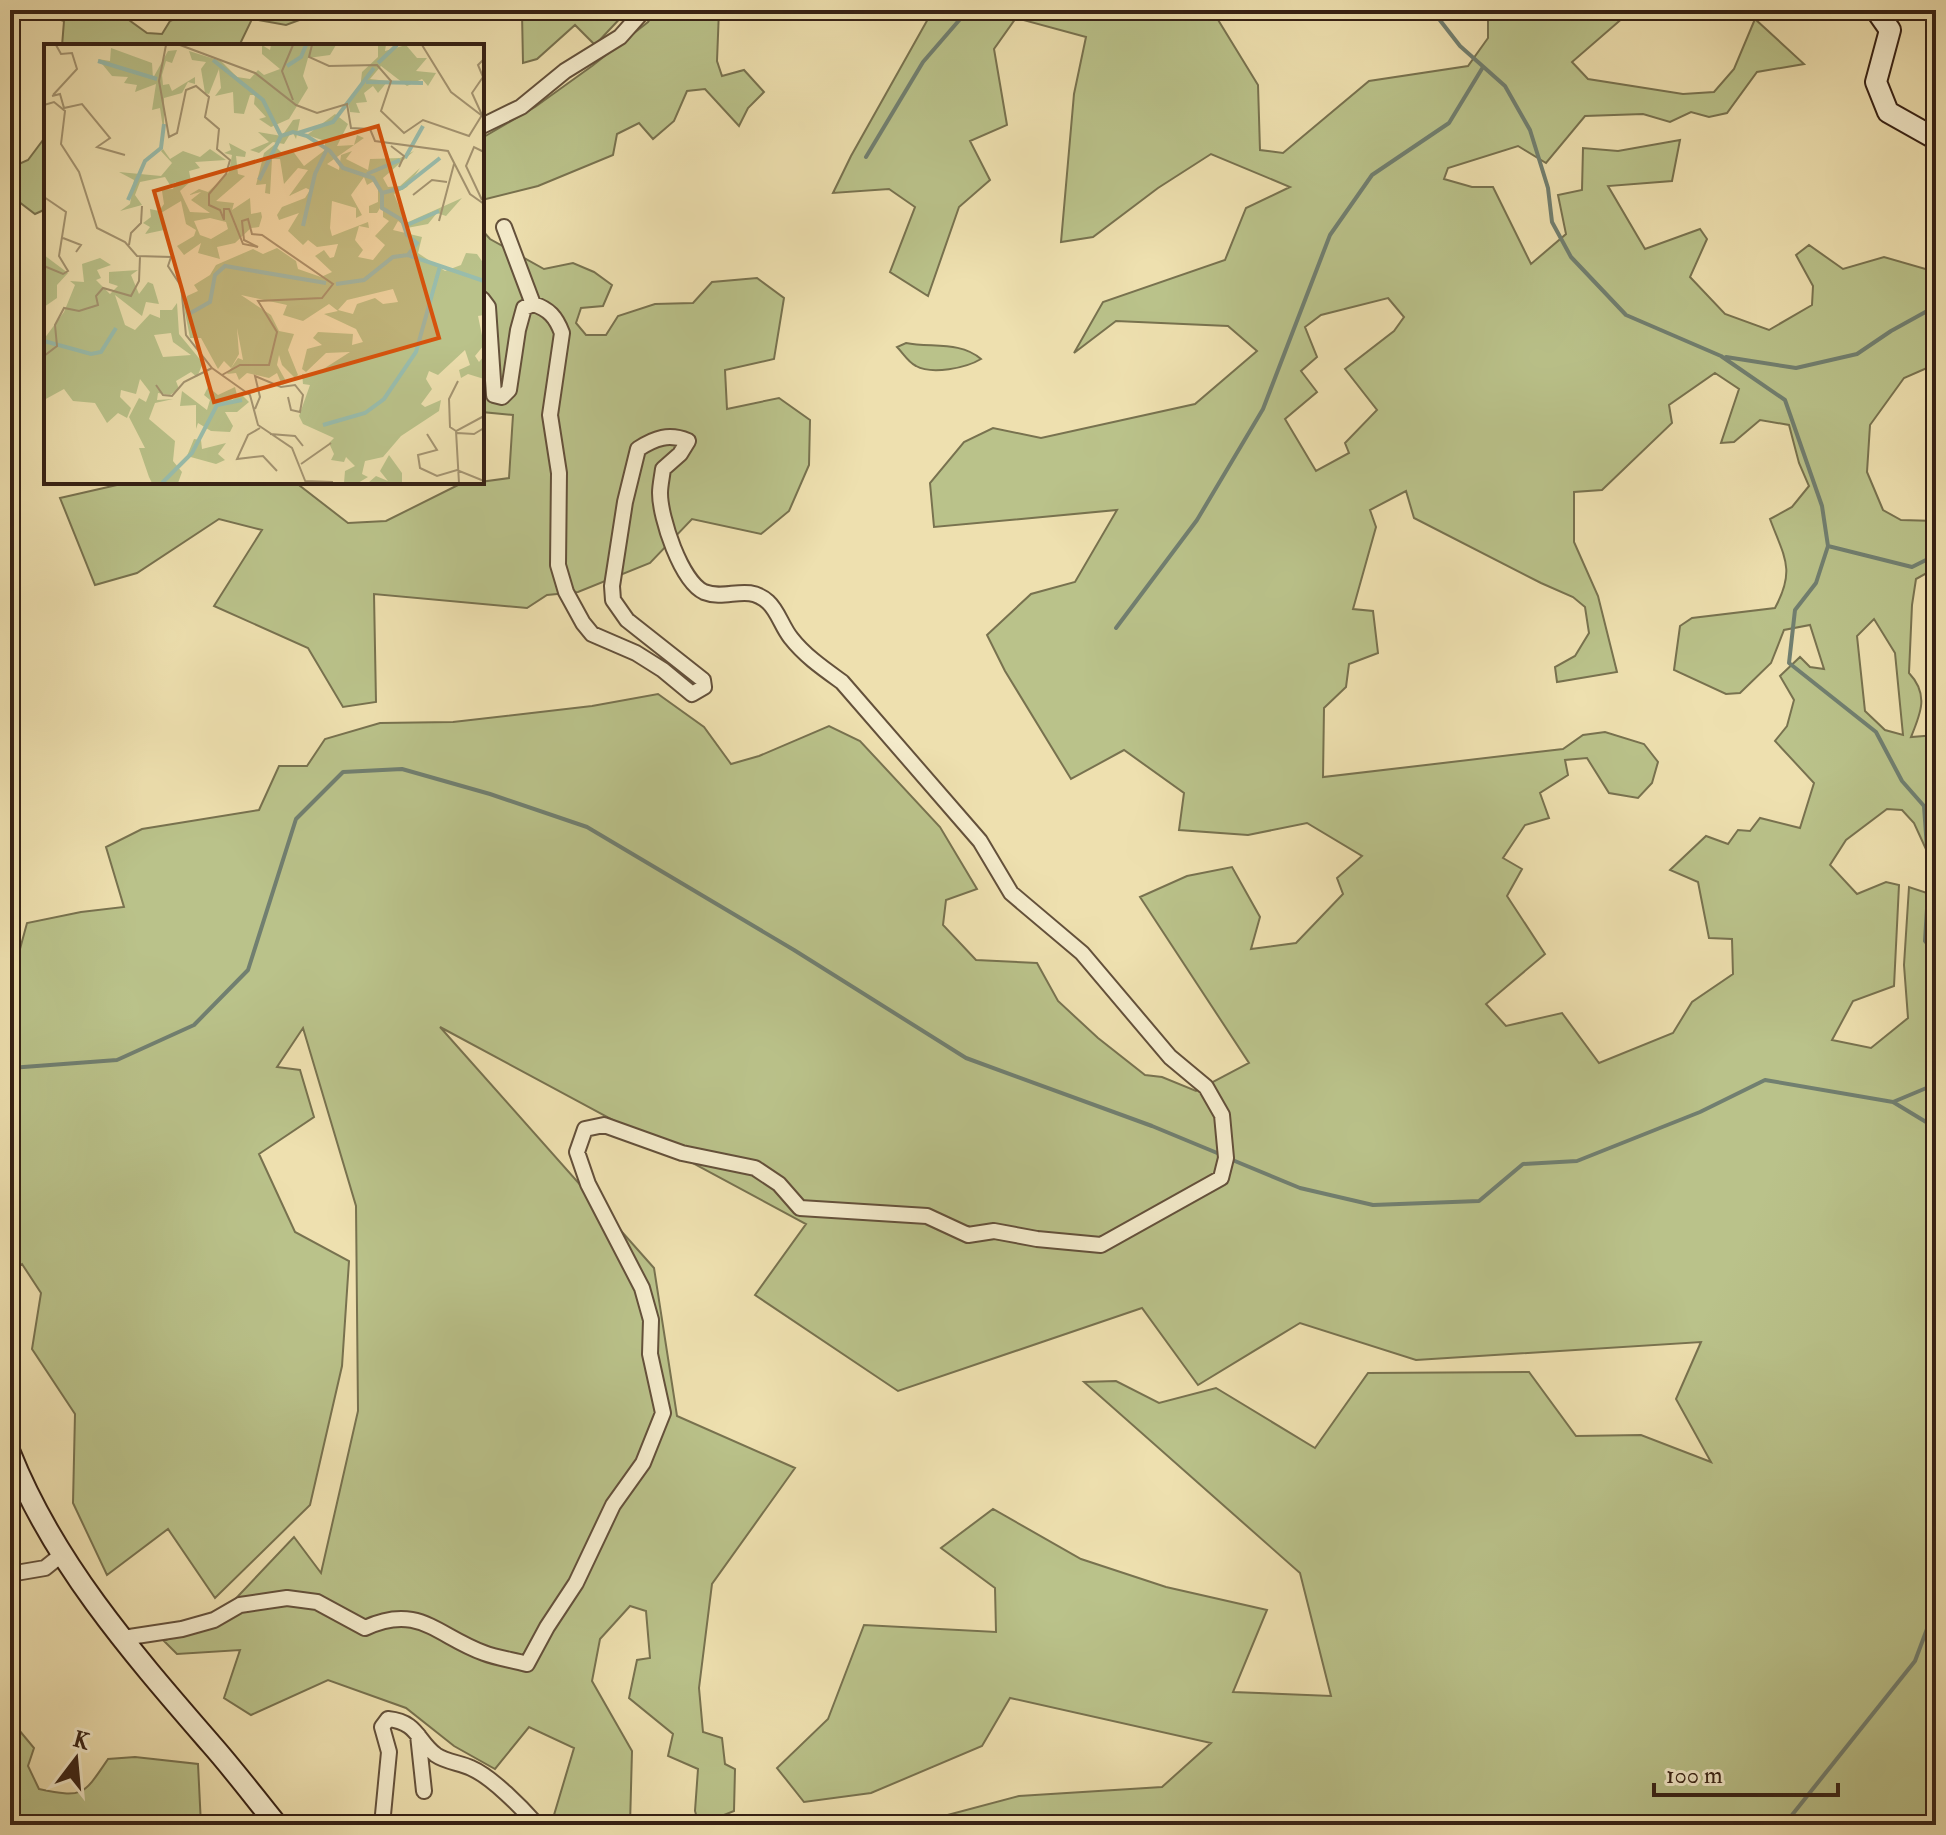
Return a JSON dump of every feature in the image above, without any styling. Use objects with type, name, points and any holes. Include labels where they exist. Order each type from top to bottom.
[{"type":"main road","points":[[1876,10],[1890,30],[1876,82],[1888,112],[1936,139]]},
{"type":"main road","points":[[10,1453],[25,1492],[60,1556],[163,1690],[213,1745],[277,1825]]},
{"type":"street","points":[[484,124],[521,107],[565,71],[620,37],[644,10]]},
{"type":"street","points":[[504,227],[533,304]]},
{"type":"street","points":[[123,1638],[182,1629],[214,1620],[240,1605],[287,1598],[317,1602],[365,1628],[384,1619],[406,1618],[442,1630],[483,1652],[527,1664],[576,1583],[613,1505],[643,1463],[663,1413],[650,1354],[651,1320],[642,1288],[588,1184],[577,1152],[585,1129],[604,1125],[682,1153],[755,1168],[779,1184],[800,1208],[927,1216],[968,1235],[994,1231],[1101,1245],[1221,1178],[1226,1158],[1222,1115],[1206,1087],[1170,1057],[1082,953],[1011,893],[980,841],[842,682],[815,663],[791,638],[769,603],[755,593],[743,591],[724,596],[702,591],[686,575],[663,515],[660,493],[663,469],[680,454],[688,441],[676,436],[653,439],[638,449],[625,502],[612,586],[613,600],[627,620],[703,680],[704,687],[692,694],[636,653],[592,634],[566,592],[558,565],[559,473],[550,415],[562,333],[547,308],[533,304],[524,308],[509,390],[502,397],[494,395],[488,307],[484,302]]},
{"type":"street","points":[[10,1574],[45,1568],[60,1556]]},
{"type":"street","points":[[382,1825],[389,1752],[382,1727],[388,1719],[412,1727],[436,1755],[475,1769],[524,1810],[537,1825]]},
{"type":"street","points":[[418,1734],[424,1791]]},
{"type":"green space","points":[[32,10],[115,10],[147,33],[162,34],[170,21],[193,10],[321,10],[286,25],[252,19],[240,44],[62,44],[64,21]]},
{"type":"green space","points":[[525,10],[628,10],[595,45],[575,25],[537,59],[523,63],[522,13]]},
{"type":"green space","points":[[656,10],[719,10],[717,61],[722,76],[744,70],[764,92],[748,108],[739,126],[705,89],[687,91],[674,121],[653,139],[639,123],[617,134],[613,155],[538,186],[484,200],[484,137],[535,107],[648,22]]},
{"type":"green space","points":[[933,10],[1212,10],[1258,85],[1260,150],[1283,153],[1369,81],[1468,66],[1488,38],[1488,10],[1632,10],[1572,62],[1588,79],[1683,94],[1714,92],[1734,69],[1755,19],[1804,64],[1757,72],[1727,113],[1709,117],[1691,112],[1670,122],[1643,114],[1585,116],[1546,163],[1518,146],[1448,168],[1444,179],[1472,187],[1493,187],[1531,264],[1566,234],[1558,195],[1582,190],[1583,148],[1618,151],[1680,140],[1672,181],[1608,186],[1645,249],[1700,229],[1707,239],[1690,277],[1725,314],[1769,330],[1812,305],[1813,286],[1796,255],[1809,245],[1843,269],[1884,257],[1936,272],[1936,364],[1904,378],[1870,425],[1867,472],[1883,510],[1901,520],[1936,521],[1936,568],[1916,579],[1909,673],[1921,696],[1920,712],[1911,737],[1936,735],[1936,871],[1914,823],[1902,810],[1887,809],[1846,840],[1830,865],[1857,894],[1886,882],[1899,885],[1894,986],[1853,1001],[1832,1040],[1871,1048],[1908,1018],[1904,965],[1909,887],[1930,894],[1933,938],[1936,941],[1936,1825],[891,1825],[940,1817],[1019,1796],[1162,1787],[1211,1743],[1010,1698],[982,1746],[871,1793],[804,1802],[777,1768],[828,1719],[864,1625],[996,1632],[995,1588],[941,1548],[993,1509],[1081,1559],[1166,1587],[1267,1610],[1233,1692],[1331,1696],[1300,1573],[1084,1382],[1116,1381],[1159,1403],[1216,1388],[1315,1448],[1368,1373],[1529,1372],[1576,1436],[1641,1435],[1711,1462],[1676,1399],[1701,1342],[1416,1360],[1300,1323],[1198,1385],[1142,1308],[898,1391],[755,1295],[806,1224],[440,1027],[654,1268],[677,1416],[795,1468],[712,1584],[699,1688],[703,1732],[722,1738],[725,1764],[735,1769],[734,1811],[699,1825],[695,1811],[698,1769],[668,1756],[673,1734],[629,1698],[637,1660],[650,1658],[646,1611],[630,1606],[600,1639],[592,1681],[632,1751],[630,1825],[551,1825],[574,1748],[529,1727],[495,1769],[454,1746],[406,1708],[328,1680],[251,1715],[224,1698],[240,1650],[177,1654],[164,1641],[224,1611],[294,1537],[321,1573],[358,1411],[356,1206],[303,1028],[277,1067],[300,1070],[314,1117],[259,1154],[295,1232],[349,1261],[342,1366],[310,1505],[215,1598],[168,1529],[107,1575],[73,1503],[75,1414],[32,1349],[41,1293],[22,1264],[10,1271],[10,986],[27,923],[124,907],[106,847],[142,829],[259,810],[279,766],[307,766],[325,739],[380,723],[453,722],[592,706],[658,694],[704,727],[731,764],[759,756],[829,726],[860,741],[940,827],[977,889],[946,900],[943,925],[976,960],[1037,963],[1058,1001],[1098,1038],[1145,1075],[1162,1077],[1196,1091],[1249,1063],[1140,897],[1187,876],[1232,867],[1260,917],[1251,949],[1296,943],[1343,894],[1337,878],[1362,856],[1307,823],[1248,835],[1179,830],[1184,793],[1124,750],[1071,779],[1005,671],[987,635],[1031,594],[1075,582],[1117,510],[934,527],[930,483],[964,442],[993,428],[1041,438],[1195,404],[1257,351],[1228,326],[1116,321],[1074,353],[1103,302],[1225,260],[1246,208],[1290,187],[1211,154],[1158,188],[1093,237],[1061,242],[1074,94],[1086,37],[1016,18],[994,49],[1007,125],[970,141],[990,180],[959,207],[928,296],[890,272],[915,207],[889,189],[833,193]],"holes":[[[1388,298],[1404,317],[1394,331],[1345,369],[1377,410],[1345,443],[1349,453],[1316,471],[1285,419],[1317,392],[1301,371],[1317,357],[1305,327],[1321,315]],[[1715,373],[1739,389],[1721,443],[1734,442],[1760,420],[1789,425],[1809,486],[1792,507],[1770,519],[1786,563],[1785,583],[1775,608],[1692,618],[1680,626],[1674,670],[1726,694],[1740,693],[1771,663],[1784,630],[1810,625],[1824,669],[1810,667],[1800,657],[1780,676],[1794,700],[1787,726],[1775,741],[1814,783],[1800,828],[1760,818],[1750,831],[1738,830],[1728,844],[1706,836],[1670,870],[1698,882],[1709,938],[1732,939],[1733,974],[1692,1002],[1673,1033],[1599,1063],[1562,1013],[1506,1026],[1486,1004],[1545,954],[1507,896],[1522,869],[1503,858],[1525,825],[1549,818],[1540,793],[1568,775],[1565,760],[1587,758],[1609,793],[1638,798],[1652,783],[1658,762],[1644,744],[1605,732],[1583,735],[1563,749],[1323,777],[1324,708],[1346,687],[1349,664],[1378,653],[1373,611],[1353,609],[1376,527],[1370,510],[1406,491],[1414,518],[1573,597],[1585,607],[1589,633],[1575,656],[1555,667],[1557,682],[1617,672],[1598,596],[1574,542],[1574,492],[1602,490],[1672,423],[1669,405]],[[1874,619],[1895,653],[1903,735],[1885,730],[1865,711],[1857,636]]]},
{"type":"green space","points":[[44,139],[44,210],[35,214],[10,195],[10,168],[28,160]]},
{"type":"green space","points":[[484,232],[490,239],[544,269],[573,263],[594,272],[612,285],[603,306],[581,308],[576,323],[586,335],[606,335],[618,316],[655,304],[693,303],[712,282],[757,278],[784,298],[774,359],[725,370],[727,409],[779,398],[810,420],[809,465],[789,511],[761,534],[692,519],[650,563],[578,592],[547,595],[527,608],[374,594],[376,702],[343,707],[308,648],[214,606],[262,530],[219,519],[137,573],[95,585],[60,498],[121,484],[298,484],[348,523],[386,521],[458,485],[484,484],[484,481],[509,478],[513,415],[484,412]]},
{"type":"green space","points":[[906,343],[955,347],[981,359],[949,369],[923,369],[910,362],[897,347]]},
{"type":"green space","points":[[14,1724],[34,1748],[28,1766],[39,1789],[65,1793],[81,1791],[93,1781],[108,1759],[135,1757],[198,1764],[201,1825],[10,1825],[10,1726]]},
{"type":"waterway","points":[[866,157],[923,62],[968,10]]},
{"type":"waterway","points":[[1432,10],[1460,46],[1505,86],[1530,130],[1548,188],[1552,222],[1571,257],[1626,315],[1721,356],[1785,400],[1822,506],[1828,546],[1816,583],[1795,610],[1789,663],[1876,732],[1902,781],[1924,806],[1929,876],[1925,941],[1936,954]]},
{"type":"waterway","points":[[1116,628],[1197,520],[1263,409],[1330,235],[1372,175],[1449,123],[1483,67]]},
{"type":"waterway","points":[[1726,357],[1796,368],[1857,354],[1891,331],[1936,309]]},
{"type":"waterway","points":[[1828,546],[1912,567],[1936,555]]},
{"type":"waterway","points":[[10,1068],[117,1060],[194,1025],[248,970],[296,819],[343,772],[402,769],[490,794],[587,827],[794,950],[966,1058],[1222,1155]]},
{"type":"waterway","points":[[1230,1159],[1300,1188],[1373,1205],[1479,1201],[1523,1164],[1577,1161],[1700,1112],[1765,1080],[1893,1102],[1936,1128]]},
{"type":"waterway","points":[[1893,1102],[1936,1084]]},
{"type":"waterway","points":[[1784,1825],[1915,1661],[1936,1605]]}]
